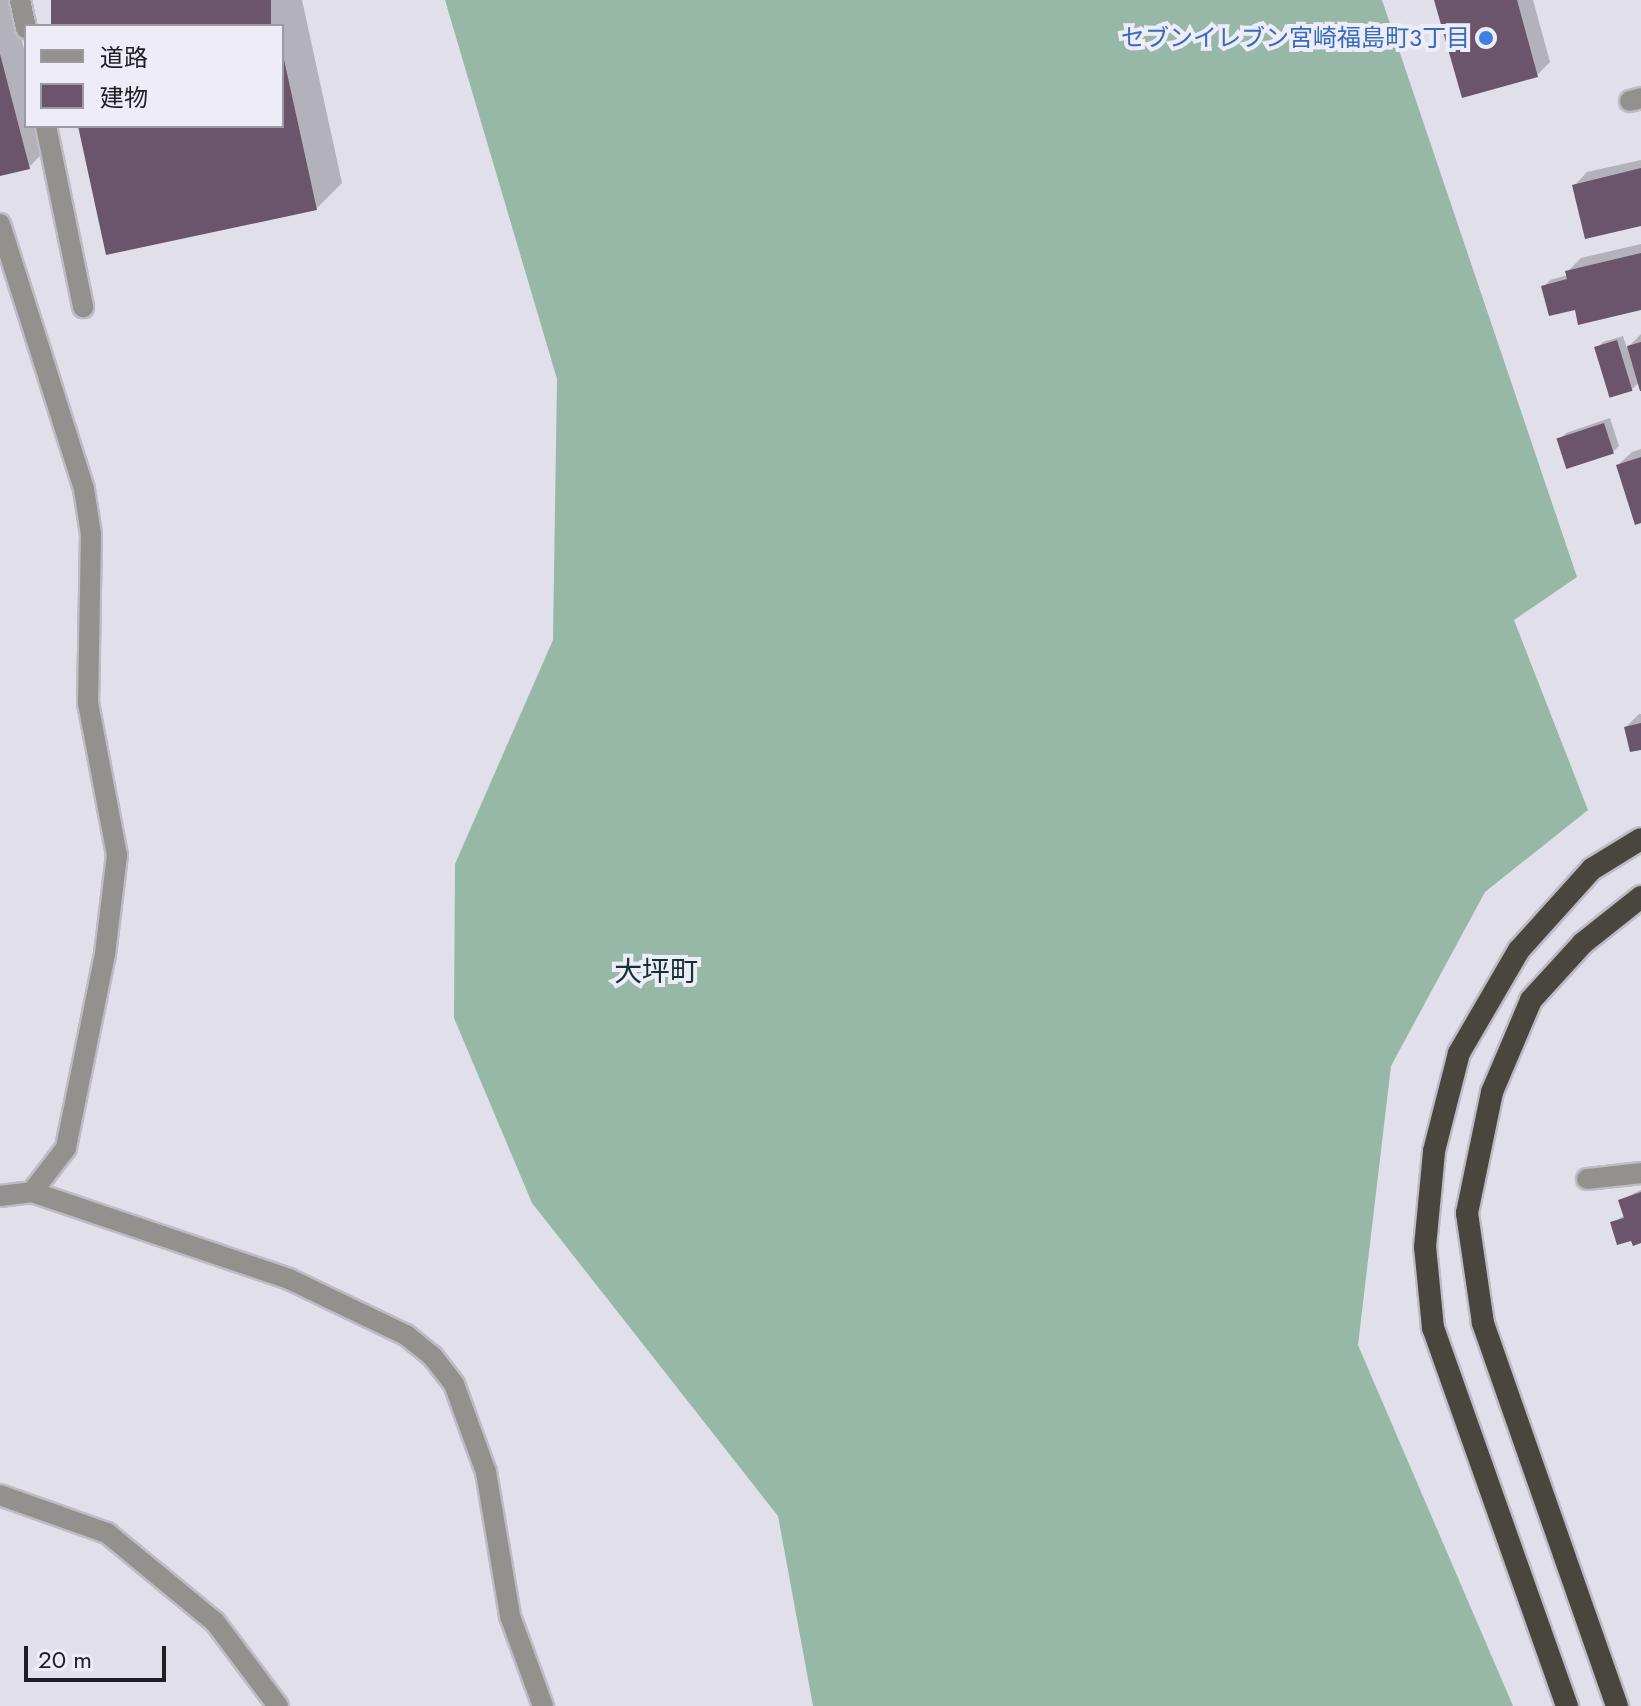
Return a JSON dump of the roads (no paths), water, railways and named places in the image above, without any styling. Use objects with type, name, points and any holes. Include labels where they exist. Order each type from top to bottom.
[{"type":"highway","points":[[1567,1706],[1433,1328],[1425,1247],[1434,1151],[1459,1053],[1519,950],[1592,869],[1641,839]]},
{"type":"highway","points":[[1617,1706],[1483,1323],[1467,1213],[1492,1092],[1531,1000],[1583,943],[1641,897]]},
{"type":"street","points":[[20,0],[25,24]]},
{"type":"street","points":[[46,128],[83,307]]},
{"type":"street","points":[[0,224],[84,489],[91,534],[88,703],[117,855],[105,954],[66,1148],[32,1192]]},
{"type":"street","points":[[1587,1179],[1641,1173]]},
{"type":"street","points":[[0,1196],[32,1192],[289,1279],[406,1335],[433,1357],[454,1384],[486,1472],[510,1616],[543,1706]]},
{"type":"street","points":[[0,1495],[107,1533],[215,1622],[278,1706]]},
{"type":"place","name":"セブンイレブン宮崎福島町3丁目","points":[[1486,38]]},
{"type":"district","name":"大坪町","points":[[656,972]]}]
